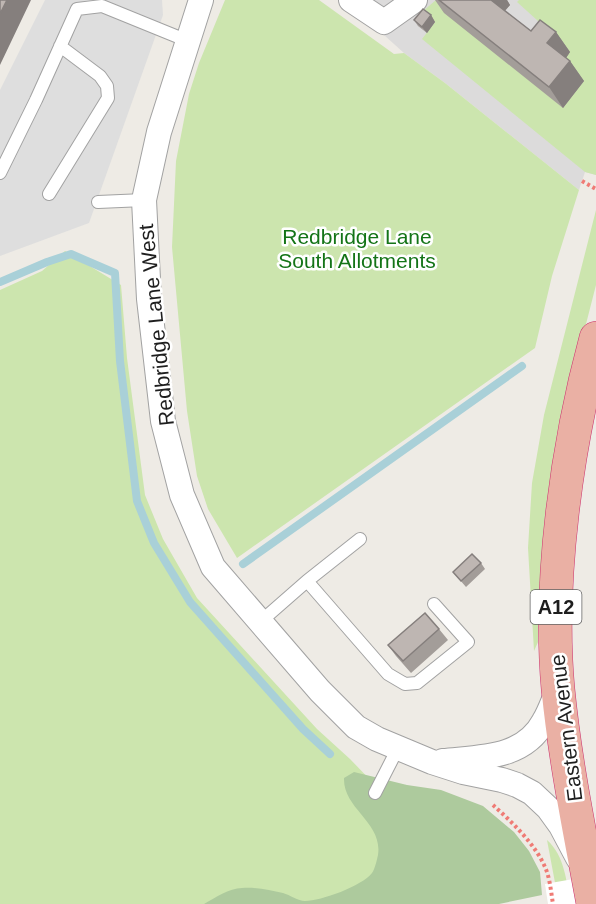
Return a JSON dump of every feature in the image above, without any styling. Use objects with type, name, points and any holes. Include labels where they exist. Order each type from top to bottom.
[{"type":"highway","name":"Eastern Avenue","points":[[591,890],[564,737],[558,689],[556,596],[572,449],[586,374],[596,338]]},
{"type":"street","name":"Redbridge Lane West","points":[[201,0],[159,132],[144,200],[149,299],[163,421],[182,495],[213,567],[259,623],[356,727],[432,762],[463,772],[502,780],[517,785],[532,794],[548,808],[561,826],[591,890]]},
{"type":"street","points":[[351,0],[384,22],[415,0]]},
{"type":"street","name":"Redbridge Lane West","points":[[432,762],[494,756],[523,745],[534,736],[544,722],[558,689]]},
{"type":"lane","points":[[0,173],[77,9],[112,5],[188,41]]},
{"type":"lane","points":[[49,194],[108,98],[107,86],[100,76],[60,46]]},
{"type":"lane","points":[[98,202],[144,200]]},
{"type":"lane","points":[[259,623],[360,539]]},
{"type":"lane","points":[[308,581],[388,674],[405,684],[423,680],[468,642],[435,604]]},
{"type":"lane","points":[[375,793],[398,748]]},
{"type":"path","points":[[582,181],[596,189]]},
{"type":"path","points":[[533,847],[546,869],[553,904]]},
{"type":"shaded area","points":[[45,0],[162,0],[163,15],[89,223],[0,256],[0,90]]},
{"type":"shaded area","points":[[345,0],[596,0],[596,175],[585,172],[579,190],[404,53]]},
{"type":"green space","name":"Redbridge Lane South Allotments","points":[[225,0],[319,0],[394,54],[404,53],[579,190],[552,276],[535,348],[237,558],[208,509],[197,476],[187,411],[172,247],[176,161],[189,94]]},
{"type":"green space","points":[[436,0],[562,64],[558,39],[517,2],[519,0],[596,0],[596,175],[585,172],[422,39],[435,22],[423,11]]},
{"type":"green space","points":[[596,210],[596,285],[564,410],[539,597],[538,642],[534,651],[528,548],[532,483],[544,415]]},
{"type":"green space","points":[[65,251],[121,285],[127,358],[145,495],[163,539],[197,598],[317,729],[350,759],[435,847],[447,904],[0,904],[0,290],[42,271]]},
{"type":"green space","points":[[354,772],[407,785],[441,790],[483,806],[514,832],[529,851],[540,872],[542,895],[499,904],[204,904],[237,888],[263,889],[283,893],[302,901],[312,900],[341,892],[367,878],[375,867],[378,843],[375,833],[345,789],[344,778]]},
{"type":"green space","points":[[547,840],[561,861],[571,904],[559,904]]},
{"type":"pier","points":[[596,875],[596,904],[548,904],[545,884]]},
{"type":"building","points":[[0,0],[7,0],[0,14]]},
{"type":"building","points":[[439,0],[491,0],[531,31],[540,20],[556,32],[547,43],[570,61],[549,87]]},
{"type":"building","points":[[423,9],[431,15],[422,27],[414,20]]},
{"type":"building","points":[[472,554],[481,563],[461,581],[453,572]]},
{"type":"building","points":[[425,613],[439,629],[403,661],[388,645]]},
{"type":"waterway","points":[[0,282],[71,254],[115,273],[120,361],[137,501],[154,543],[190,602],[303,729],[330,754]]},
{"type":"waterway","points":[[243,564],[522,366]]}]
